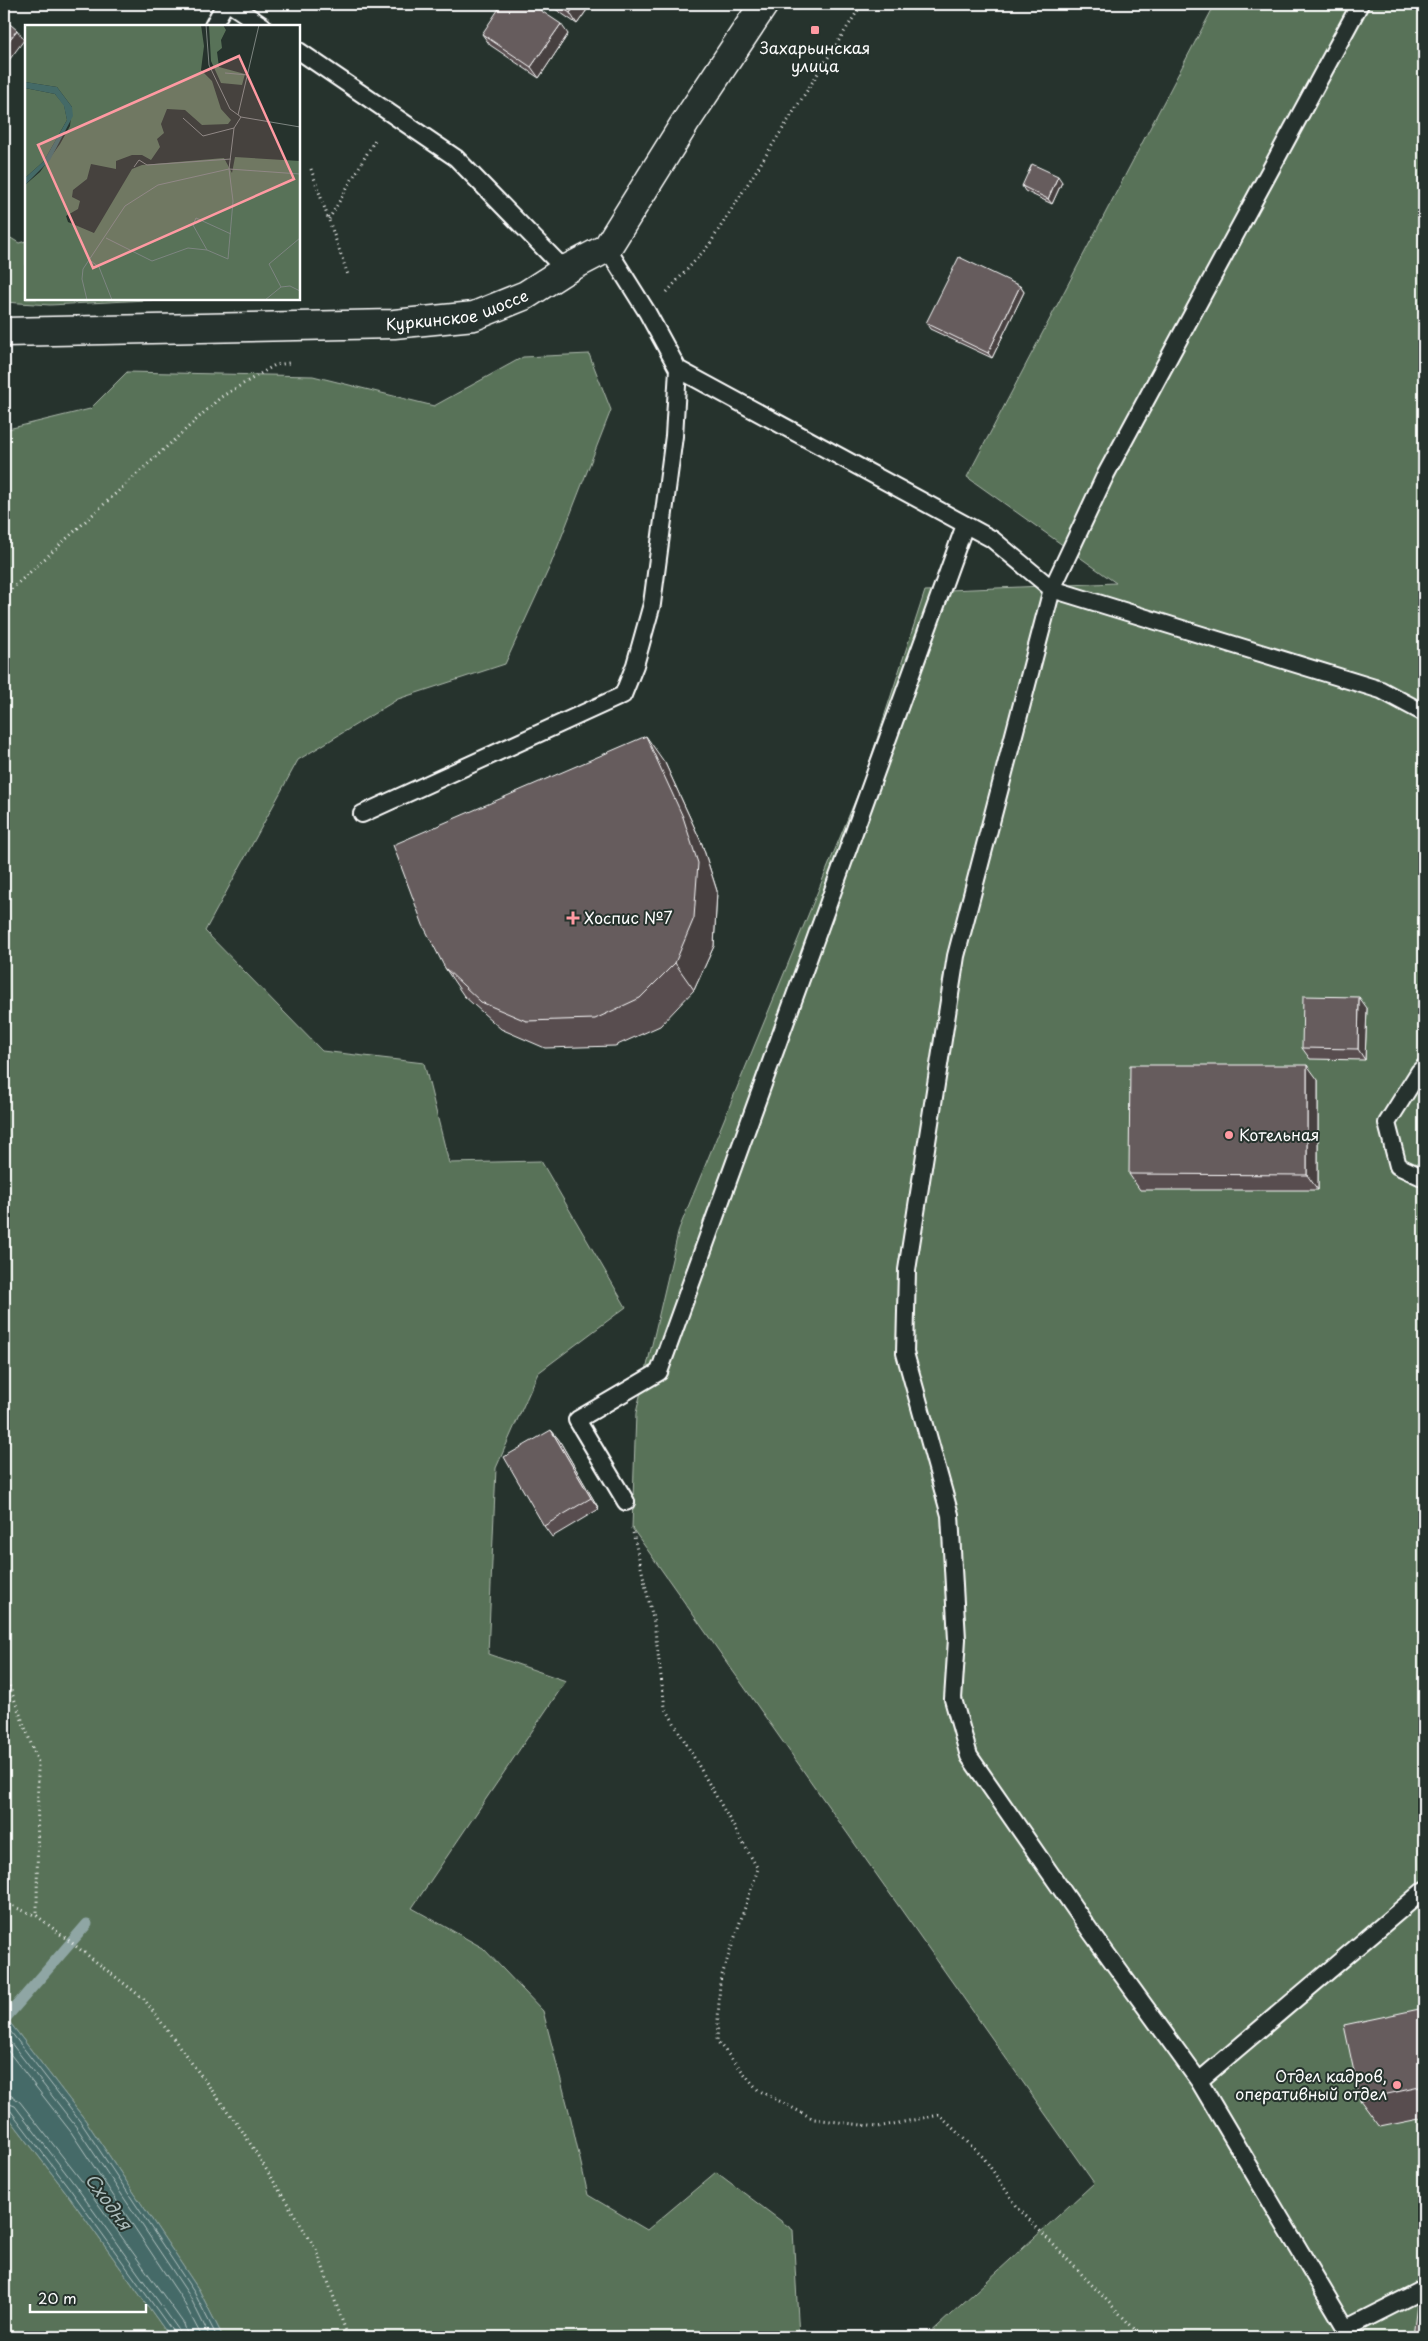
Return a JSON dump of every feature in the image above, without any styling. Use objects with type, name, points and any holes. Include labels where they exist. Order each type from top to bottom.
[{"type":"main road","points":[[607,248],[685,123],[764,4]]},
{"type":"main road","name":"Куркинское шоссе","points":[[4,332],[394,324],[474,316],[526,295],[565,270],[607,248]]},
{"type":"lane","points":[[213,25],[225,4]]},
{"type":"lane","points":[[230,4],[262,25]]},
{"type":"lane","points":[[1360,4],[1106,474],[1052,589],[956,956],[907,1270],[906,1353],[950,1515],[957,1639],[953,1698],[969,1756],[1091,1932],[1199,2081],[1349,2333],[1424,2289]]},
{"type":"lane","points":[[300,52],[456,158],[565,270]]},
{"type":"lane","points":[[362,814],[623,695],[635,666],[652,604],[674,436],[678,369],[647,312],[607,248]]},
{"type":"lane","points":[[678,369],[992,539],[1052,589],[1381,690],[1424,713]]},
{"type":"lane","points":[[626,1502],[577,1420],[659,1372],[965,525]]},
{"type":"lane","points":[[1424,1067],[1418,1072],[1387,1123],[1398,1166],[1424,1178]]},
{"type":"lane","points":[[1199,2081],[1424,1890]]},
{"type":"path","points":[[647,312],[709,245],[862,4]]},
{"type":"path","points":[[329,219],[391,113]]},
{"type":"path","points":[[311,169],[348,275]]},
{"type":"path","points":[[4,596],[221,398],[275,365],[295,362]]},
{"type":"path","points":[[626,1502],[654,1623],[665,1707],[758,1868],[720,1981],[717,2041],[758,2090],[814,2119],[878,2127],[939,2115],[984,2158],[1018,2208],[1142,2337]]},
{"type":"path","points":[[4,1672],[38,1762],[37,1916]]},
{"type":"path","points":[[4,1903],[37,1916],[144,1998],[243,2132],[317,2251],[348,2337]]},
{"type":"green space","points":[[1215,4],[1424,4],[1424,2337],[926,2337],[1094,2183],[632,1528],[636,1413],[679,1229],[864,779],[925,591],[1116,583],[967,477]]},
{"type":"green space","points":[[4,234],[19,243],[25,241],[25,300],[147,300],[50,305],[4,302]]},
{"type":"green space","points":[[589,354],[611,410],[551,564],[505,664],[398,699],[298,760],[205,931],[322,1051],[424,1063],[449,1163],[541,1161],[626,1307],[538,1373],[496,1468],[488,1654],[566,1681],[412,1908],[483,1948],[543,2011],[571,2119],[588,2195],[647,2230],[716,2172],[793,2230],[799,2337],[223,2337],[199,2290],[86,2121],[4,2015],[4,430],[90,409],[127,372],[313,376],[434,406],[523,357]]},
{"type":"green space","points":[[4,2111],[66,2192],[170,2337],[4,2337]]},
{"type":"water","name":"Сходня","points":[[4,2015],[86,2121],[199,2290],[223,2337],[170,2337],[66,2192],[4,2111]]},
{"type":"building","points":[[502,4],[531,4],[561,24],[531,67],[482,34]]},
{"type":"building","points":[[556,4],[576,4],[570,13]]},
{"type":"building","points":[[4,19],[17,30],[4,47]]},
{"type":"building","points":[[1032,164],[1058,176],[1048,199],[1022,186]]},
{"type":"building","points":[[959,257],[1020,286],[988,353],[926,323]]},
{"type":"building","name":"Хоспис №7","points":[[646,736],[683,817],[698,863],[694,918],[675,963],[640,998],[595,1019],[526,1021],[481,1002],[445,968],[423,925],[393,845]]},
{"type":"building","points":[[1303,996],[1359,997],[1358,1049],[1302,1048]]},
{"type":"building","name":"Котельная","points":[[1130,1065],[1307,1065],[1307,1175],[1129,1174]]},
{"type":"building","points":[[551,1430],[591,1498],[544,1526],[504,1457]]},
{"type":"building","points":[[1424,2008],[1424,2086],[1360,2100],[1344,2025]]},
{"type":"building","points":[[1417,2304],[1424,2305],[1424,2337],[1413,2337]]},
{"type":"waterway","points":[[4,2020],[87,1924]]},
{"type":"place","name":"Захарьинская улица","points":[[815,30]]},
{"type":"place","name":"Хоспис №7","points":[[573,918]]},
{"type":"place","name":"Котельная","points":[[1229,1135]]},
{"type":"place","name":"Отдел кадров, оперативный отдел","points":[[1397,2085]]}]
